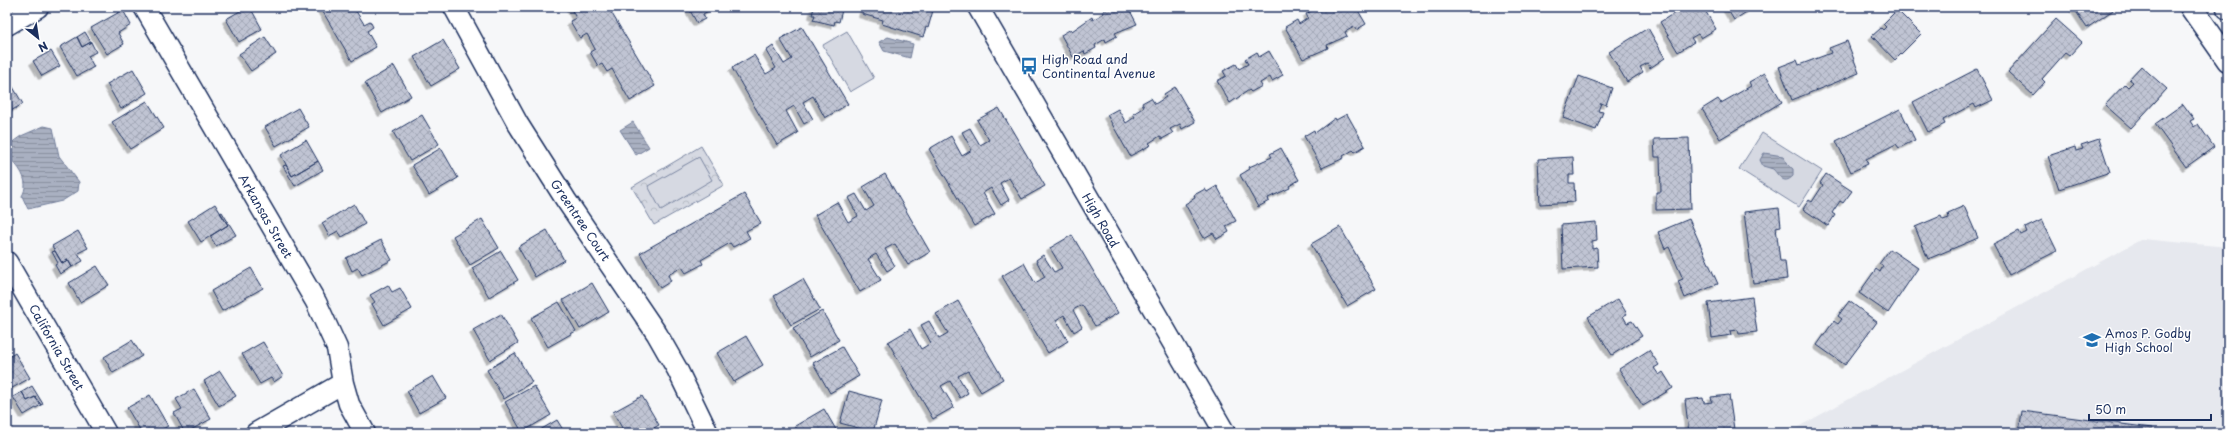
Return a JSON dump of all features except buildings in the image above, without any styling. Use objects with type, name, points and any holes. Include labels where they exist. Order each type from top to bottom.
[{"type":"main road","points":[[2191,7],[2228,60]]},
{"type":"street","points":[[7,25],[38,7]]},
{"type":"street","name":"Arkansas Street","points":[[144,7],[316,302],[337,348],[343,383],[349,404],[365,433]]},
{"type":"street","name":"Greentree Court","points":[[454,7],[518,124],[566,200],[657,334],[677,370],[708,433]]},
{"type":"street","name":"High Road","points":[[978,7],[1225,433]]},
{"type":"street","name":"California Street","points":[[7,262],[106,433]]},
{"type":"street","points":[[256,433],[343,383]]},
{"type":"shaded area","name":"Amos P. Godby High School","points":[[2142,239],[2228,247],[2228,433],[1787,433]]},
{"type":"green space","points":[[847,31],[874,78],[850,92],[823,45]]},
{"type":"green space","points":[[1762,133],[1822,171],[1799,207],[1739,169]]},
{"type":"green space","points":[[701,146],[724,185],[654,225],[632,187]]},
{"type":"green space","points":[[699,157],[712,180],[661,210],[648,186]]},
{"type":"water","points":[[888,37],[913,44],[910,58],[884,51],[879,42]]},
{"type":"water","points":[[633,122],[649,147],[636,155],[620,130]]},
{"type":"water","points":[[44,126],[53,128],[59,156],[79,182],[78,191],[62,201],[28,209],[22,196],[25,185],[24,179],[19,169],[7,156],[7,146],[21,136]]},
{"type":"water","points":[[1764,153],[1783,156],[1787,164],[1793,169],[1793,176],[1790,179],[1784,180],[1773,169],[1763,166],[1760,160]]},
{"type":"place","name":"High Road and Continental Avenue","points":[[1029,66]]},
{"type":"place","name":"Amos P. Godby High School","points":[[2092,340]]}]
